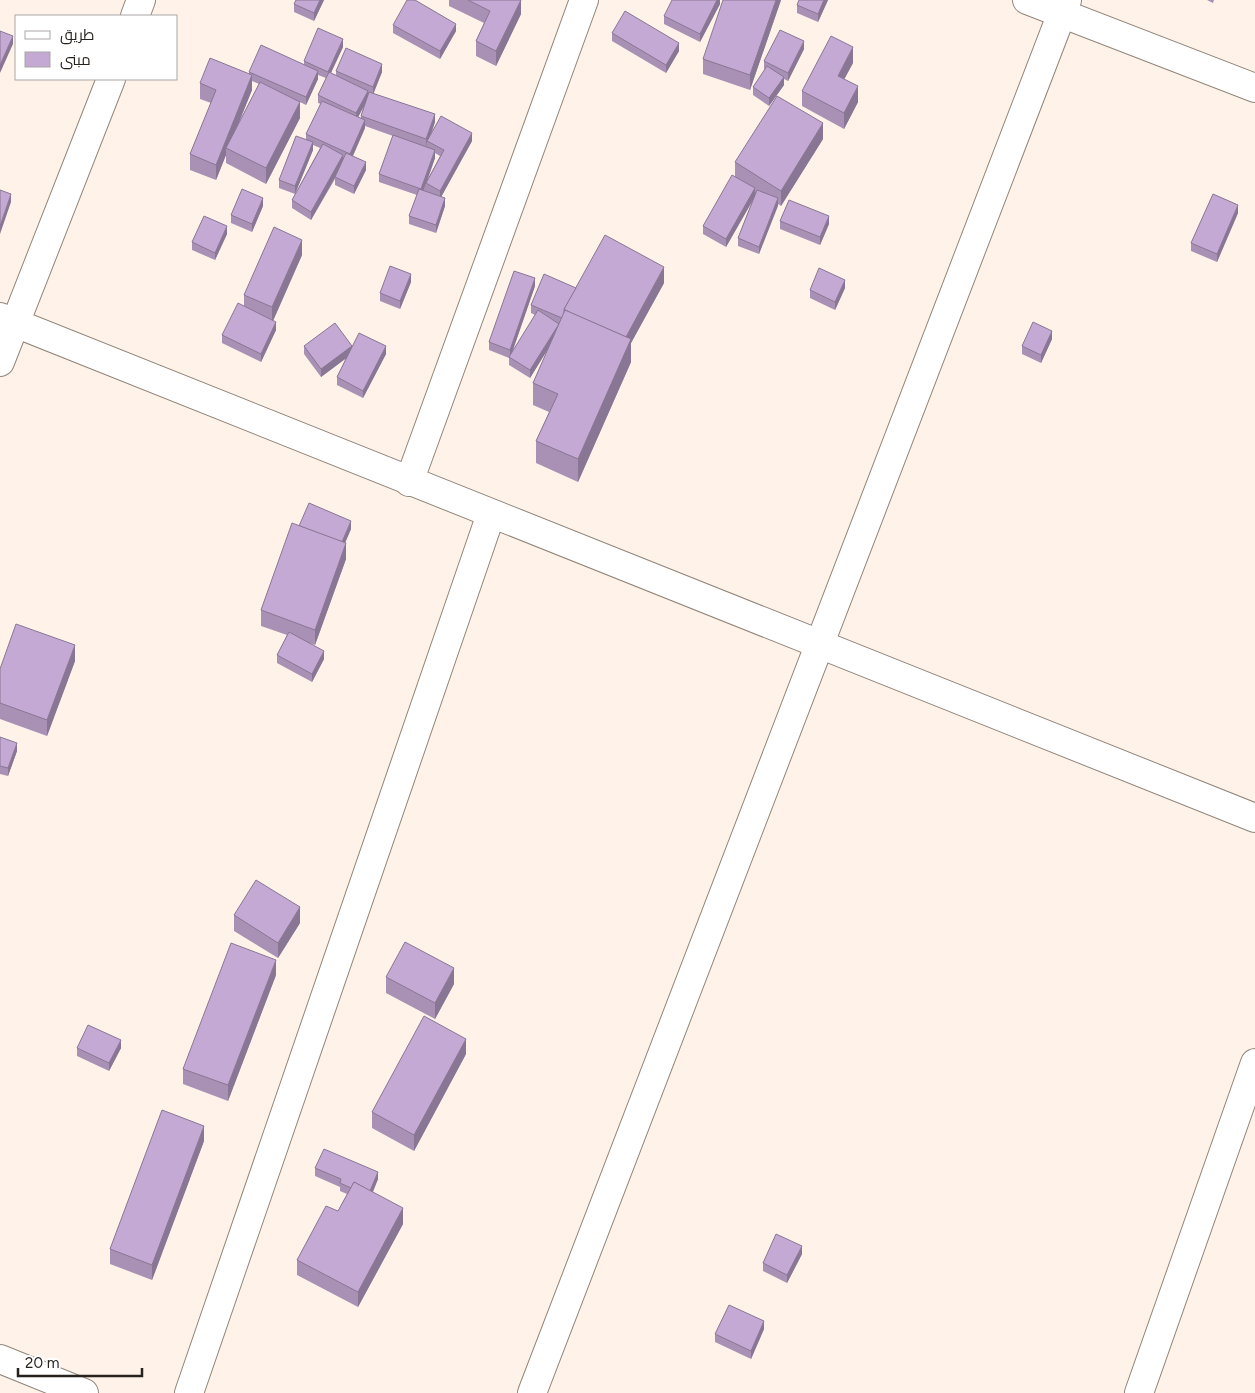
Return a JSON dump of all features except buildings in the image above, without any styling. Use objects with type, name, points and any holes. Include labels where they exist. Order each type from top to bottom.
[{"type":"street","points":[[135,15],[141,0]]},
{"type":"street","points":[[409,482],[584,0]]},
{"type":"street","points":[[1027,0],[1065,7],[1255,88]]},
{"type":"street","points":[[532,1393],[1065,7]]},
{"type":"street","points":[[0,362],[8,320],[111,80]]},
{"type":"street","points":[[8,320],[819,646],[1255,818]]},
{"type":"street","points":[[189,1393],[491,514]]},
{"type":"street","points":[[1139,1393],[1255,1063]]},
{"type":"street","points":[[0,1359],[84,1393]]}]
